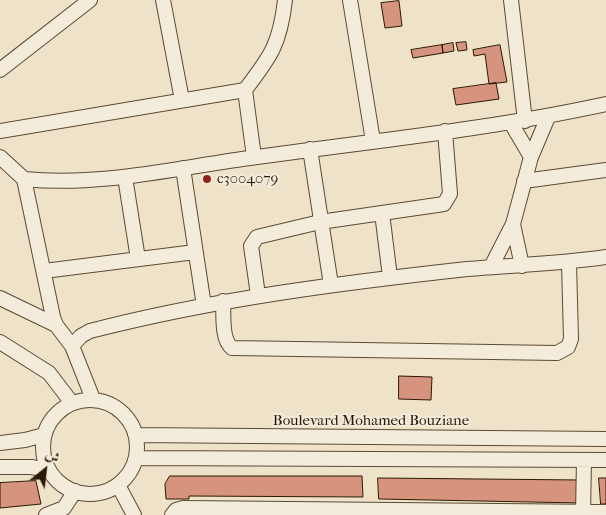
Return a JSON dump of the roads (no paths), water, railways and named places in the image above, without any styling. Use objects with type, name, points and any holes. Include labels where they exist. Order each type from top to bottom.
[{"type":"street","points":[[0,70],[90,0]]},
{"type":"street","points":[[163,0],[182,100]]},
{"type":"street","points":[[0,130],[245,90],[266,63],[279,40],[286,0]]},
{"type":"street","points":[[350,0],[373,141]]},
{"type":"street","points":[[511,0],[518,122],[531,157]]},
{"type":"street","points":[[245,90],[254,157]]},
{"type":"street","points":[[0,157],[24,179],[55,183],[125,176],[518,122],[606,104]]},
{"type":"street","points":[[492,267],[513,224],[531,157],[548,117]]},
{"type":"street","points":[[258,295],[251,246],[257,237],[320,222],[444,204],[448,199],[445,131]]},
{"type":"street","points":[[310,150],[331,285]]},
{"type":"street","points":[[183,168],[204,306]]},
{"type":"street","points":[[524,181],[606,170]]},
{"type":"street","points":[[125,176],[138,259]]},
{"type":"street","points":[[24,179],[56,325],[72,346],[93,399]]},
{"type":"street","points":[[382,213],[390,277]]},
{"type":"street","points":[[513,224],[522,266]]},
{"type":"street","points":[[44,271],[195,252]]},
{"type":"street","points":[[72,346],[81,336],[90,331],[258,295],[390,277],[492,267],[568,263],[606,257]]},
{"type":"street","points":[[223,301],[226,336],[228,344],[232,348],[557,353],[568,347],[571,339],[568,263]]},
{"type":"street","points":[[0,298],[56,325]]},
{"type":"street","points":[[0,342],[44,369],[57,381],[72,403]]},
{"type":"street","points":[[93,399],[107,403],[120,410],[130,422],[136,435],[136,458],[129,473],[118,485],[97,493],[75,492],[62,485],[49,470],[42,448],[44,435],[54,416],[72,403],[93,399]]},
{"type":"street","points":[[0,443],[25,440],[44,435]]},
{"type":"street","name":"Boulevard Mohamed Bouziane","points":[[136,435],[606,439]]},
{"type":"street","points":[[136,458],[606,460]]},
{"type":"street","points":[[583,514],[584,460]]},
{"type":"street","points":[[0,467],[21,466],[49,470]]},
{"type":"street","points":[[118,485],[134,515]]},
{"type":"street","points":[[46,515],[64,508],[75,492]]},
{"type":"street","points":[[172,515],[176,510],[183,508],[209,512],[583,514],[606,512]]},
{"type":"place","name":"c3004079","points":[[207,179]]}]
